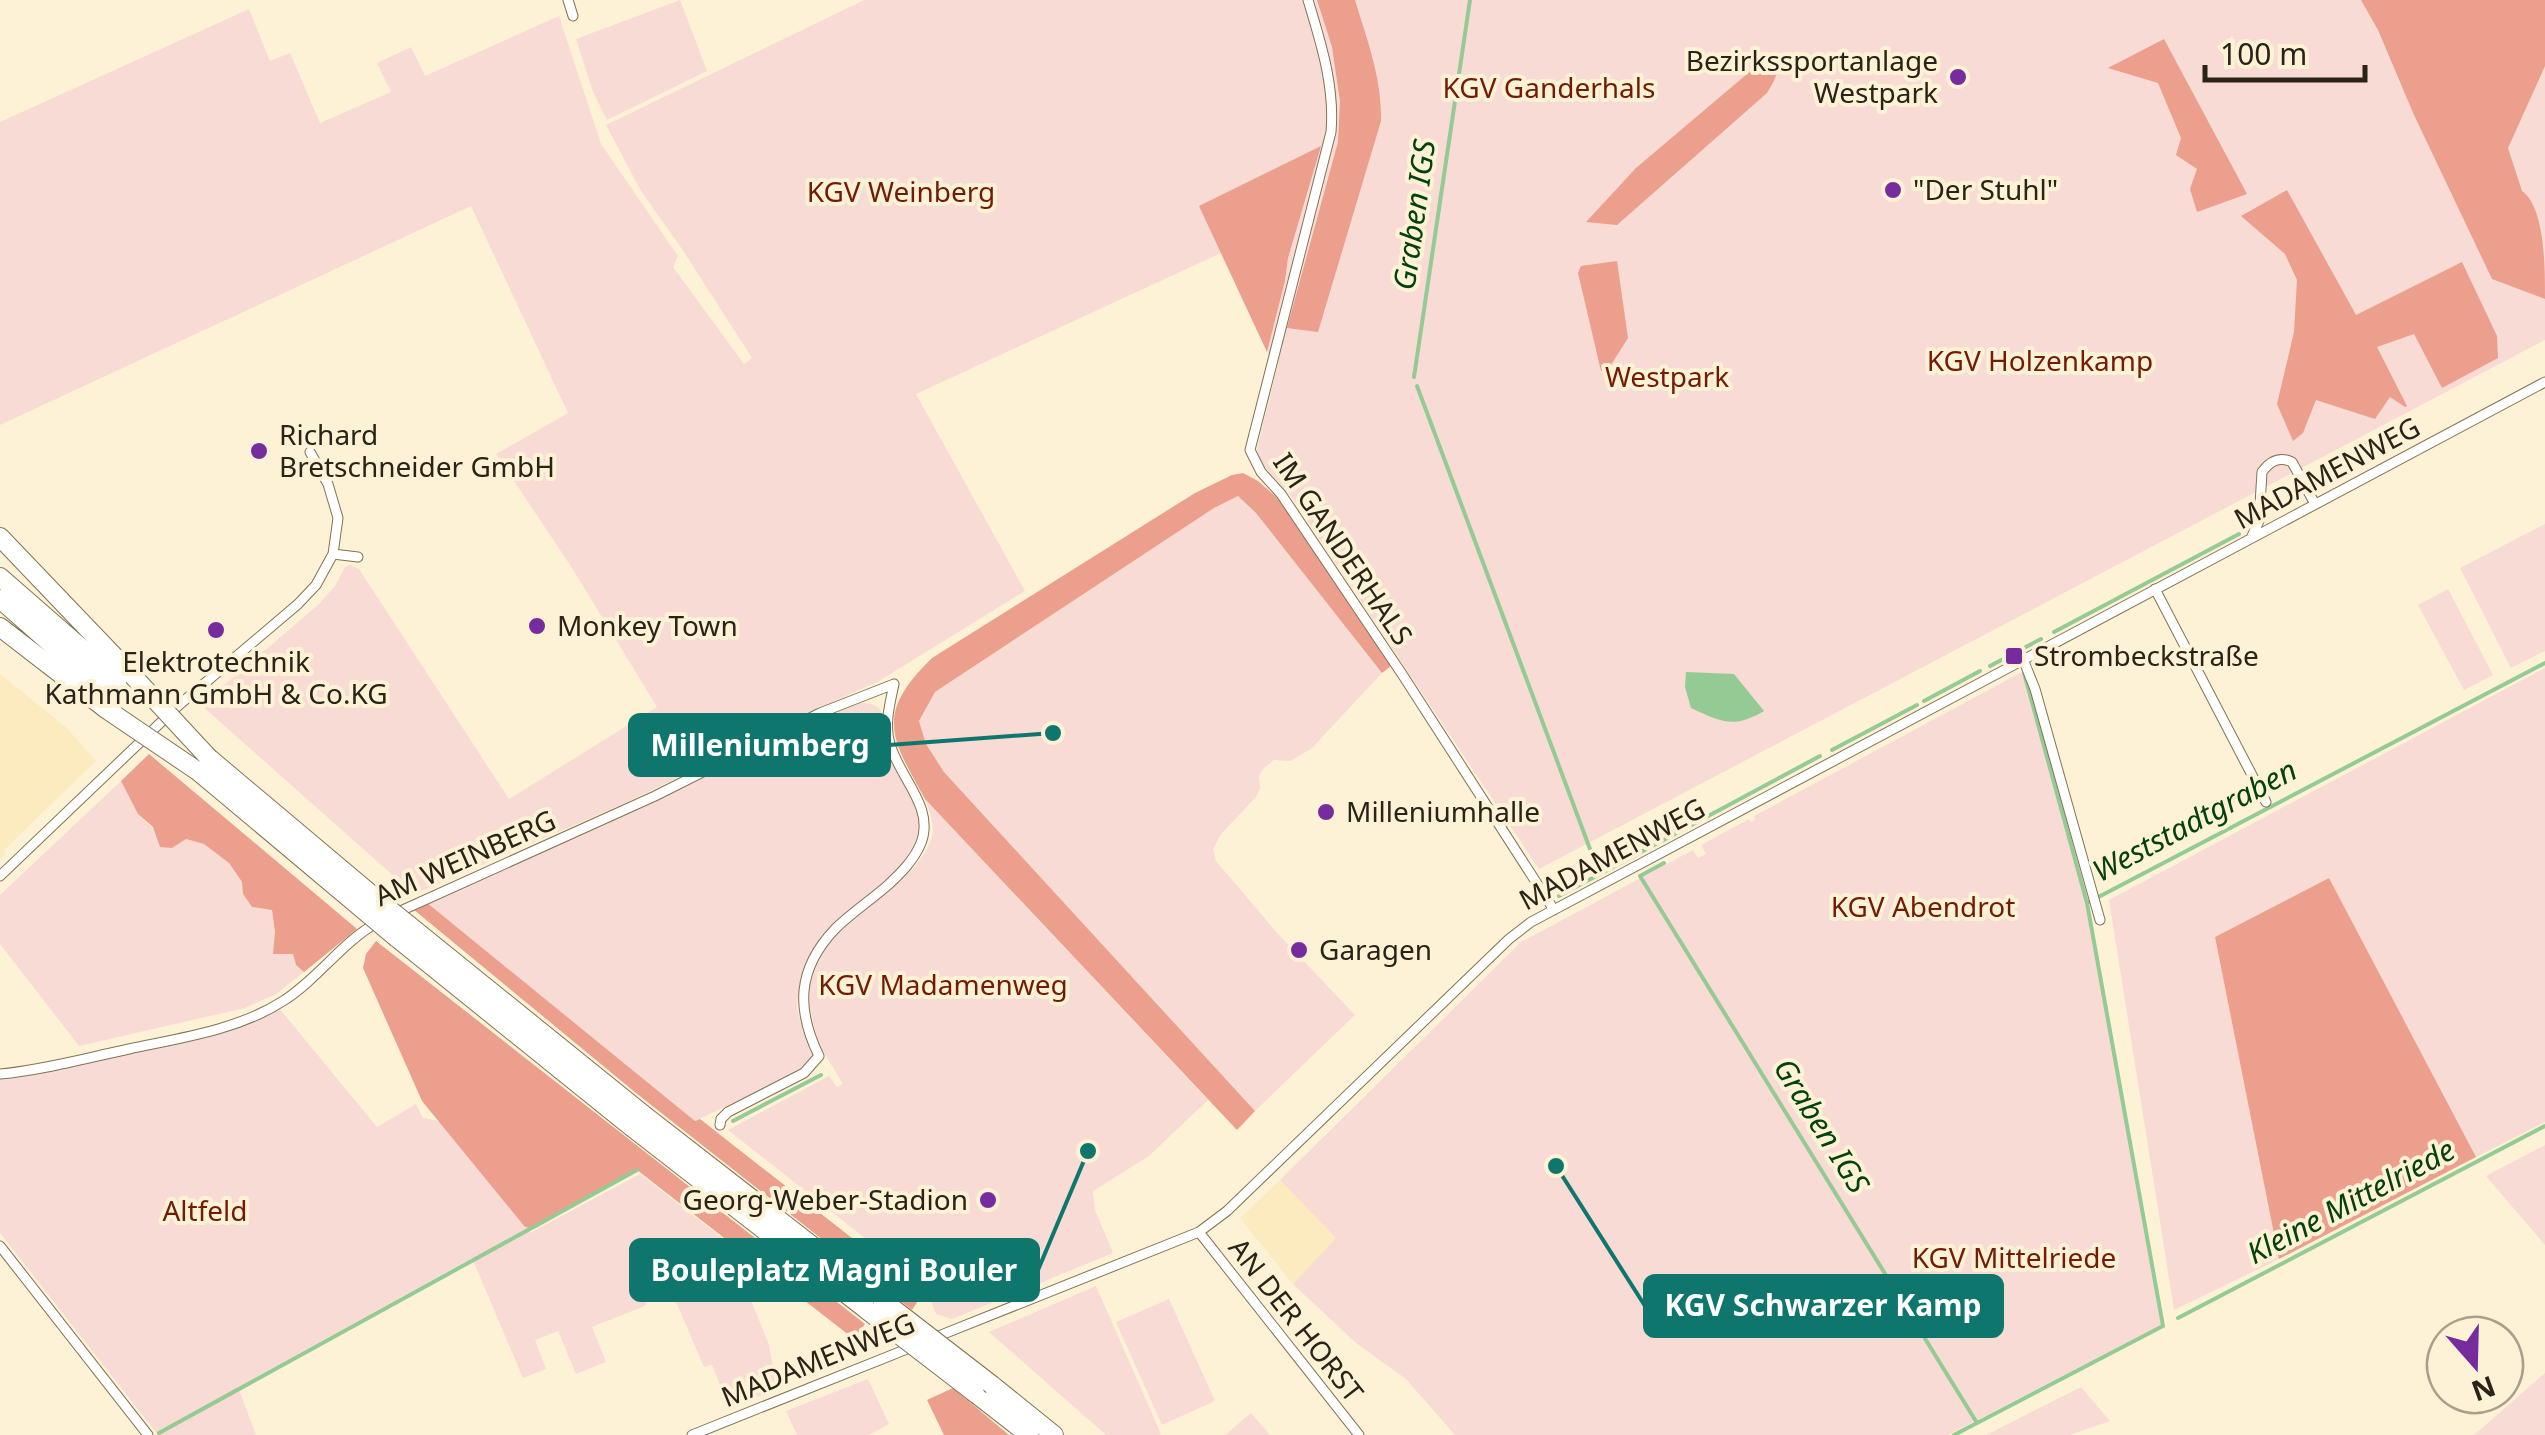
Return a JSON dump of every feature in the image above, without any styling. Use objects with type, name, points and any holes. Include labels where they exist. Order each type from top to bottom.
[{"type":"highway","points":[[0,537],[120,693]]},
{"type":"highway","points":[[0,577],[120,693],[204,765]]},
{"type":"highway","points":[[0,599],[120,693],[404,932],[644,1115],[874,1305],[984,1389],[1054,1435]]},
{"type":"highway","points":[[0,627],[120,693]]},
{"type":"highway","points":[[984,1389],[1029,1435]]},
{"type":"street","points":[[568,0],[573,16]]},
{"type":"street","name":"IM GANDERHALS","points":[[1308,0],[1330,86],[1331,132],[1250,450],[1554,910]]},
{"type":"street","name":"MADAMENWEG","points":[[692,1435],[1199,1232],[1228,1211],[1517,931],[2545,382]]},
{"type":"street","points":[[0,876],[179,705],[316,585],[333,554],[337,530],[335,504],[310,452]]},
{"type":"street","points":[[2250,539],[2259,521],[2262,472],[2274,460],[2292,462],[2315,504]]},
{"type":"street","points":[[333,554],[358,557]]},
{"type":"street","points":[[2155,589],[2266,802]]},
{"type":"street","points":[[2023,659],[2100,920]]},
{"type":"street","name":"AM WEINBERG","points":[[0,1074],[194,1034],[250,1018],[306,985],[362,932],[408,906],[655,796],[820,713],[894,684],[888,736],[895,759],[922,810],[921,843],[904,870],[837,927],[813,960],[802,1004],[819,1056],[804,1073],[728,1112],[720,1125]]},
{"type":"street","name":"AN DER HORST","points":[[1199,1232],[1358,1435]]},
{"type":"street","points":[[0,1246],[148,1435]]},
{"type":"shaded area","points":[[1317,0],[1355,0],[1381,105],[1381,121],[1318,332],[1287,328],[1338,142],[1340,101],[1332,47]]},
{"type":"shaded area","points":[[2361,0],[2545,0],[2545,66],[2508,148],[2522,191],[2530,199],[2539,224],[2545,299],[2492,279]]},
{"type":"shaded area","points":[[2164,39],[2247,194],[2197,212],[2190,189],[2197,169],[2176,155],[2181,138],[2158,83],[2108,68]]},
{"type":"shaded area","points":[[1773,52],[1777,73],[1767,93],[1617,225],[1586,222],[1636,168]]},
{"type":"shaded area","points":[[1321,146],[1288,258],[1267,352],[1199,206]]},
{"type":"shaded area","points":[[2287,190],[2356,315],[2462,262],[2497,336],[2498,358],[2442,388],[2414,334],[2377,347],[2407,406],[2390,397],[2375,419],[2316,400],[2303,433],[2293,441],[2277,404],[2294,332],[2297,280],[2285,254],[2241,216]]},
{"type":"shaded area","points":[[1617,261],[1628,338],[1609,368],[1601,371],[1578,273],[1581,266]]},
{"type":"shaded area","points":[[1243,473],[1283,503],[1391,666],[1382,673],[1256,513],[1238,496],[935,692],[919,721],[926,744],[944,772],[1255,1111],[1237,1130],[925,799],[903,758],[894,726],[902,695],[932,658],[1195,493]]},
{"type":"shaded area","points":[[1686,672],[1734,674],[1764,711],[1728,722],[1691,708],[1685,687]]},
{"type":"shaded area","points":[[0,674],[67,728],[96,761],[5,849],[0,859]]},
{"type":"shaded area","points":[[149,754],[357,929],[304,972],[296,965],[293,954],[273,954],[272,910],[252,907],[229,863],[204,844],[186,839],[172,848],[160,847],[153,827],[138,814],[121,781]]},
{"type":"shaded area","points":[[2329,878],[2476,1157],[2279,1259],[2215,937]]},
{"type":"shaded area","points":[[426,902],[695,1121],[700,1119],[908,1282],[919,1299],[912,1310],[636,1093],[413,909]]},
{"type":"shaded area","points":[[376,941],[865,1324],[854,1339],[637,1170],[534,1229],[525,1227],[422,1101],[363,968],[366,954]]},
{"type":"shaded area","points":[[1280,1180],[1337,1238],[1293,1284],[1240,1218]]},
{"type":"shaded area","points":[[953,1388],[1009,1435],[944,1435],[927,1400]]},
{"type":"green space","points":[[680,0],[707,71],[607,120],[593,92],[576,39]]},
{"type":"green space","points":[[864,0],[2545,0],[2545,340],[1539,869],[1289,493],[1260,462],[1257,449],[1278,364],[1267,352],[1319,147],[1200,206],[1221,253],[916,394],[1025,591],[879,681],[784,724],[774,720],[738,738],[734,750],[621,805],[414,894],[201,705],[319,604],[350,565],[359,569],[509,799],[657,707],[496,454],[568,413],[471,206],[0,425],[0,122],[249,9],[270,61],[290,53],[320,123],[391,92],[377,63],[411,47],[425,76],[559,16],[601,144],[678,256],[673,267],[744,364],[752,358],[641,191],[606,125]]},
{"type":"green space","points":[[1238,496],[1256,513],[1382,673],[1311,749],[1290,761],[1274,760],[1264,768],[1256,797],[1221,834],[1213,849],[1216,861],[1279,935],[1355,1015],[1255,1111],[944,772],[926,744],[919,721],[935,692]]},
{"type":"green space","points":[[2545,524],[2545,651],[2511,668],[2460,568]]},
{"type":"green space","points":[[2448,589],[2493,675],[2464,690],[2418,605]]},
{"type":"green space","points":[[2545,668],[2545,1122],[2476,1157],[2329,878],[2215,937],[2279,1259],[2174,1310],[2109,900]]},
{"type":"green space","points":[[2022,672],[2092,923],[2161,1325],[1948,1435],[1455,1435],[1406,1379],[1356,1343],[1293,1284],[1336,1238],[1280,1180],[1521,942],[1693,850],[1698,858],[1706,854],[1701,845],[1749,819],[1755,820],[1754,816]]},
{"type":"green space","points":[[861,703],[876,706],[882,714],[888,752],[918,814],[916,841],[899,867],[827,932],[809,958],[798,1007],[815,1055],[795,1074],[695,1121],[426,902],[604,825],[800,727]]},
{"type":"green space","points":[[121,781],[138,814],[172,848],[186,839],[204,844],[229,863],[252,907],[272,910],[273,954],[293,954],[296,965],[304,972],[276,994],[245,1008],[79,1046],[0,944],[0,895]]},
{"type":"green space","name":"KGV Madamenweg","points":[[925,799],[1208,1100],[1149,1156],[1093,1191],[1095,1210],[1113,1253],[952,1319],[936,1314],[918,1269],[909,1273],[728,1130],[829,1076],[837,1087],[843,1084],[812,1027],[808,1007],[810,978],[821,953],[838,933],[921,859],[933,831]]},
{"type":"green space","name":"Altfeld","points":[[279,1008],[377,1127],[416,1104],[423,1118],[439,1121],[530,1233],[640,1174],[721,1237],[724,1254],[738,1268],[769,1345],[777,1390],[729,1407],[712,1365],[704,1367],[661,1267],[636,1277],[647,1305],[592,1327],[606,1362],[576,1374],[558,1331],[535,1340],[546,1369],[523,1378],[472,1258],[238,1387],[256,1435],[158,1435],[0,1233],[0,1078],[138,1051]]},
{"type":"green space","points":[[2545,1145],[2545,1245],[2486,1176]]},
{"type":"green space","points":[[1096,1286],[1159,1435],[1106,1435],[989,1332]]},
{"type":"green space","points":[[1169,1299],[1215,1401],[1162,1425],[1116,1322]]},
{"type":"green space","points":[[2545,1373],[2545,1435],[2474,1435],[2497,1415],[2525,1415],[2525,1390]]},
{"type":"green space","points":[[868,1379],[889,1424],[869,1435],[797,1435],[786,1411]]},
{"type":"green space","points":[[2081,1387],[2110,1421],[2070,1435],[1986,1435]]},
{"type":"green space","points":[[1251,1413],[1270,1435],[1225,1435]]},
{"type":"waterway","name":"Graben IGS","points":[[1414,377],[1470,0]]},
{"type":"waterway","name":"Graben IGS","points":[[1417,386],[1590,849]]},
{"type":"waterway","points":[[2054,632],[2239,534]]},
{"type":"waterway","points":[[1990,666],[2041,639]]},
{"type":"waterway","name":"Weststadtgraben","points":[[2163,1326],[2087,903],[2545,663]]},
{"type":"waterway","points":[[1924,701],[1980,671]]},
{"type":"waterway","points":[[2024,673],[2087,903]]},
{"type":"waterway","points":[[1832,750],[1917,705]]},
{"type":"waterway","points":[[1559,896],[1820,756]]},
{"type":"waterway","name":"Graben IGS","points":[[1664,863],[1640,876],[1977,1423]]},
{"type":"waterway","points":[[733,1121],[821,1075]]},
{"type":"waterway","name":"Kleine Mittelriede","points":[[2178,1318],[2545,1126]]},
{"type":"waterway","points":[[159,1433],[637,1170]]},
{"type":"waterway","name":"Kleine Mittelriede","points":[[1954,1435],[2161,1327]]},
{"type":"place","name":"Bezirkssportanlage Westpark","points":[[1958,77]]},
{"type":"place","name":"\"Der Stuhl\"","points":[[1893,190]]},
{"type":"place","name":"Richard Bretschneider GmbH","points":[[259,451]]},
{"type":"place","name":"Monkey Town","points":[[537,626]]},
{"type":"place","name":"Elektrotechnik Kathmann GmbH & Co.KG","points":[[216,630]]},
{"type":"place","name":"Strombeckstraße","points":[[2014,656]]},
{"type":"place","name":"Milleniumberg","points":[[1053,733]]},
{"type":"place","name":"Milleniumhalle","points":[[1326,812]]},
{"type":"place","name":"Garagen","points":[[1299,950]]},
{"type":"place","name":"Bouleplatz Magni Bouler","points":[[1088,1151]]},
{"type":"place","name":"KGV Schwarzer Kamp","points":[[1556,1166]]},
{"type":"place","name":"Georg-Weber-Stadion","points":[[988,1200]]},
{"type":"park label","name":"KGV Ganderhals","points":[[1549,88]]},
{"type":"park label","name":"KGV Weinberg","points":[[901,192]]},
{"type":"park label","name":"KGV Holzenkamp","points":[[2040,361]]},
{"type":"park label","name":"Westpark","points":[[1667,377]]},
{"type":"park label","name":"KGV Abendrot","points":[[1923,907]]},
{"type":"park label","name":"KGV Mittelriede","points":[[2014,1258]]}]
